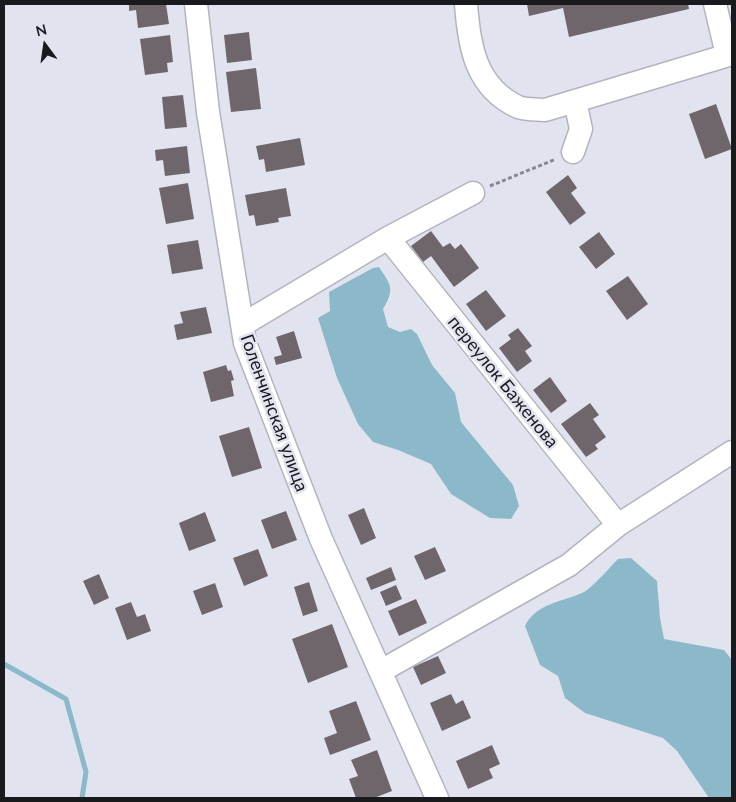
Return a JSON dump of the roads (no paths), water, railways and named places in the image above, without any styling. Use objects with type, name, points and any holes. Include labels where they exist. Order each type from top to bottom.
[{"type":"street","name":"Голенчинская улица","points":[[196,4],[208,112],[245,343],[321,539],[438,798]]},
{"type":"street","points":[[466,4],[469,38],[478,68],[496,93],[519,108],[545,110],[730,55],[715,4]]},
{"type":"street","points":[[572,152],[581,129],[575,101]]},
{"type":"street","points":[[242,325],[388,238],[473,193]]},
{"type":"street","name":"переулок Баженова","points":[[388,238],[618,526]]},
{"type":"street","points":[[381,671],[569,565],[618,526],[732,452]]},
{"type":"water","points":[[379,267],[390,287],[389,297],[383,309],[388,327],[400,332],[411,329],[417,334],[432,365],[455,393],[461,422],[513,485],[519,506],[511,519],[490,518],[451,494],[431,464],[373,442],[358,424],[337,378],[318,318],[330,311],[329,292],[373,268]]},
{"type":"water","points":[[631,558],[657,581],[664,639],[724,650],[732,660],[732,798],[709,798],[677,751],[663,738],[585,713],[565,698],[558,676],[540,665],[525,626],[530,618],[536,612],[551,604],[584,592],[618,559]]},
{"type":"waterway","points":[[4,664],[66,699],[86,772],[82,798]]}]
